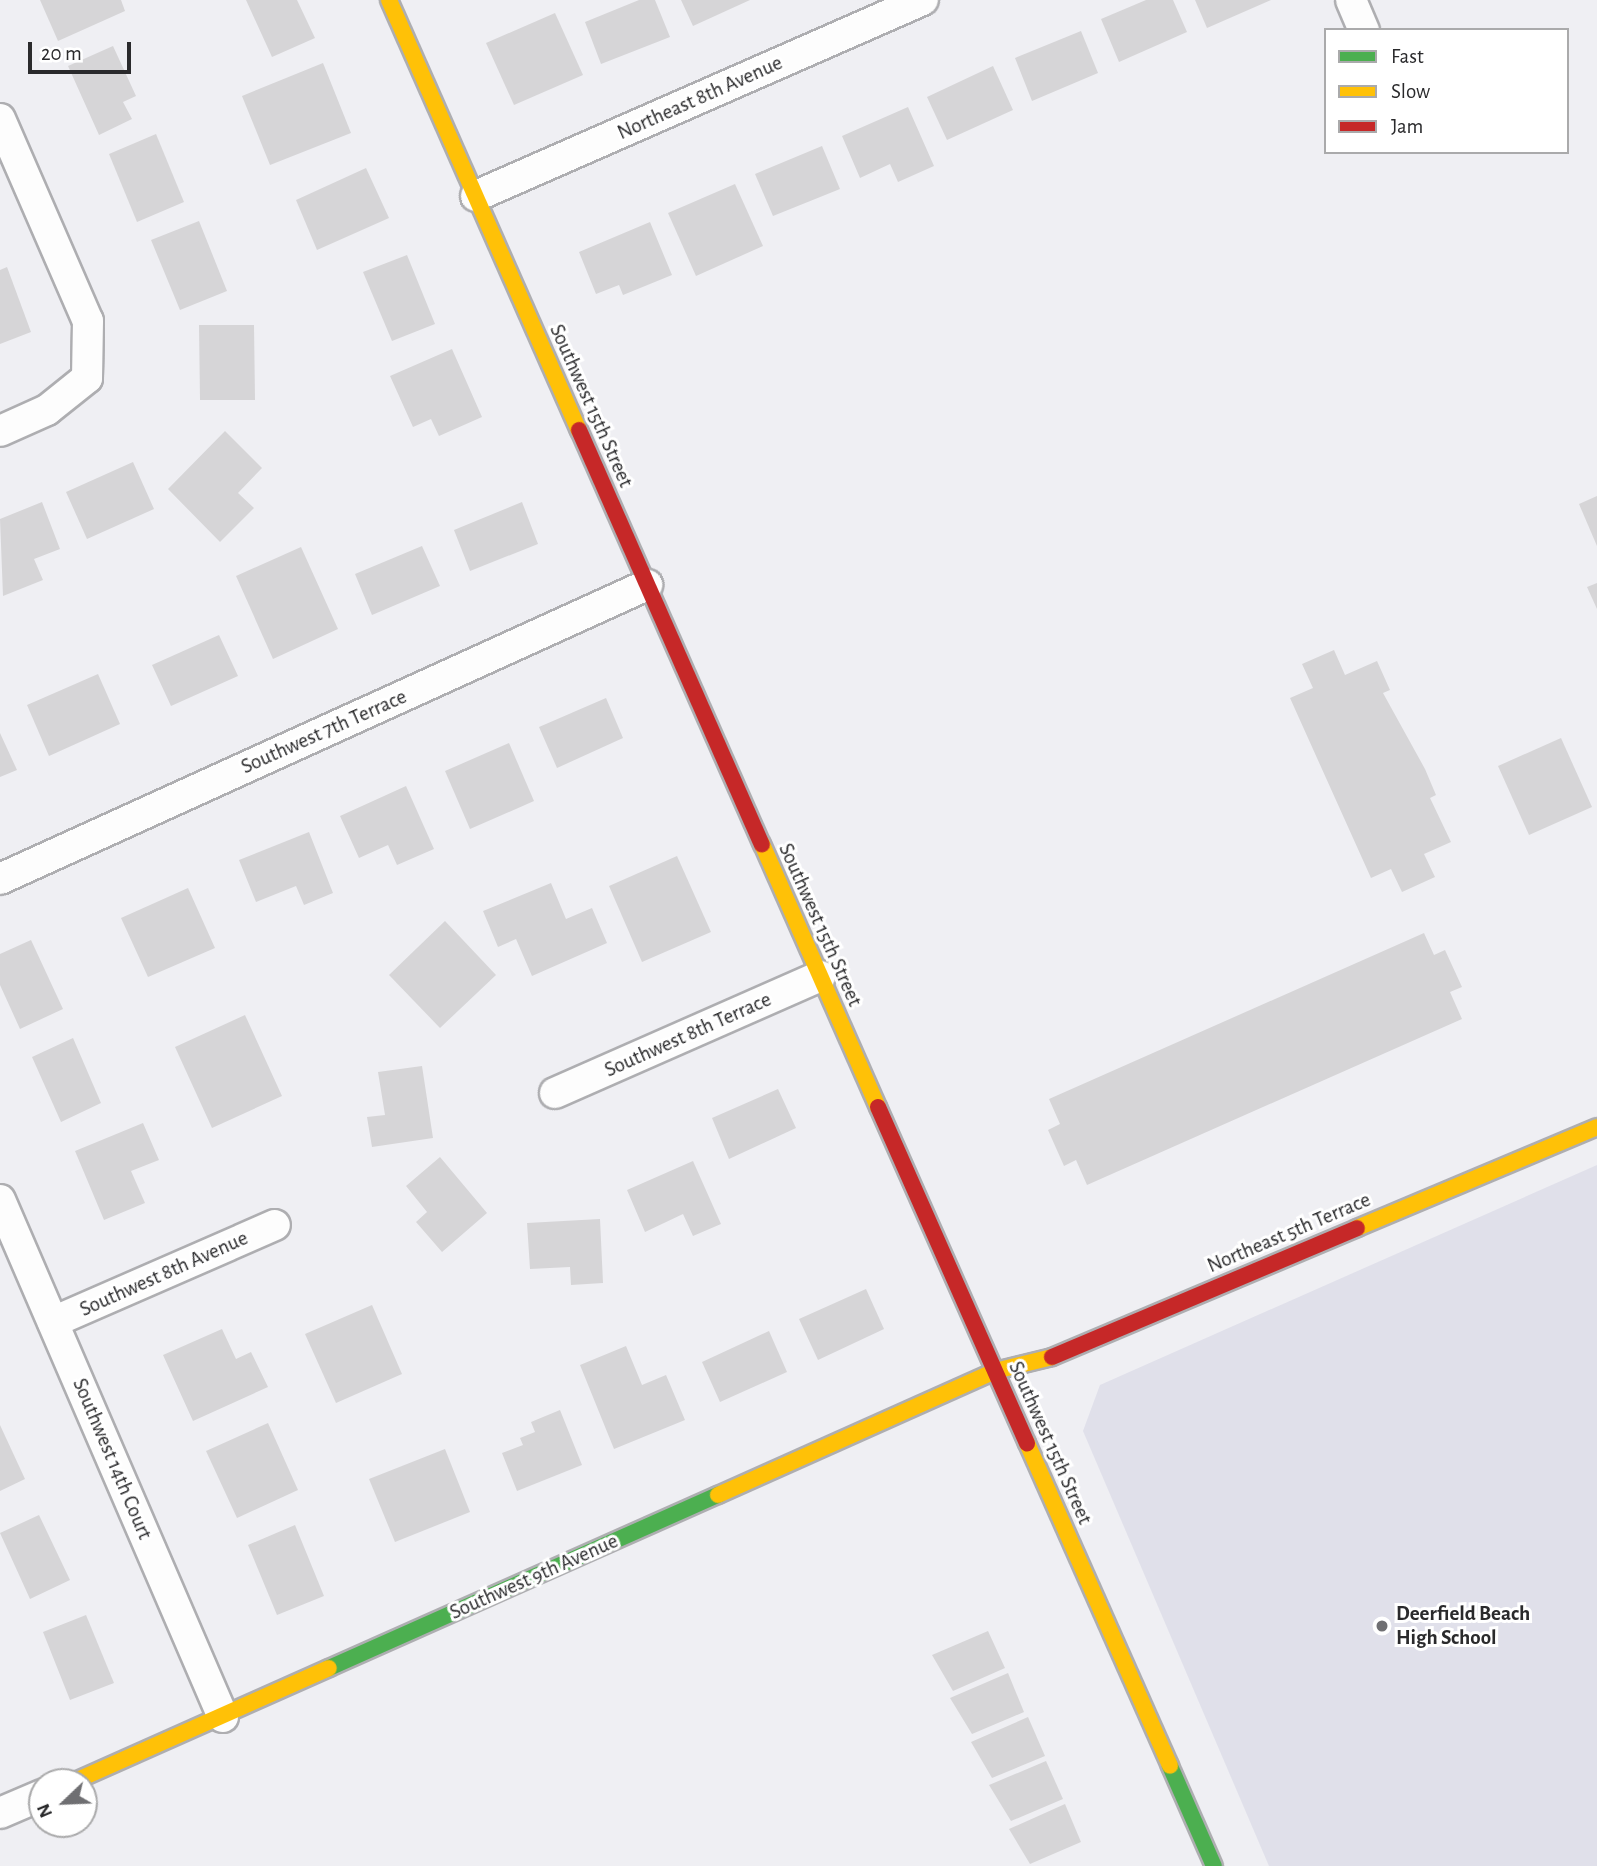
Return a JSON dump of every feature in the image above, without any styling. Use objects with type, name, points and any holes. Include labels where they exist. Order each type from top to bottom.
[{"type":"street","name":"Southwest 15th Street","points":[[389,0],[1214,1866]]},
{"type":"street","name":"Northeast 8th Avenue","points":[[476,196],[923,0]]},
{"type":"street","points":[[1351,0],[1363,28]]},
{"type":"street","points":[[0,119],[88,321],[87,378],[47,410],[0,430]]},
{"type":"street","name":"Southwest 7th Terrace","points":[[0,879],[648,585]]},
{"type":"street","name":"Southwest 8th Terrace","points":[[555,1093],[820,976]]},
{"type":"street","name":"Northeast 5th Terrace","points":[[995,1371],[1044,1360],[1597,1127]]},
{"type":"street","name":"Southwest 14th Court","points":[[0,1200],[223,1717]]},
{"type":"street","name":"Southwest 8th Avenue","points":[[53,1322],[275,1225]]},
{"type":"street","name":"Southwest 9th Avenue","points":[[98,1771],[995,1371]]},
{"type":"street","points":[[0,1813],[28,1801]]},
{"type":"shaded area","name":"Deerfield Beach High School","points":[[1597,1165],[1597,1866],[1269,1866],[1083,1431],[1100,1385]]},
{"type":"building","points":[[40,0],[121,0],[125,11],[58,41]]},
{"type":"building","points":[[246,0],[297,0],[315,38],[272,57]]},
{"type":"building","points":[[639,0],[655,0],[670,37],[601,64],[585,22]]},
{"type":"building","points":[[681,0],[750,0],[693,26]]},
{"type":"building","points":[[1146,0],[1173,0],[1187,32],[1119,62],[1101,19]]},
{"type":"building","points":[[1195,0],[1271,0],[1207,28]]},
{"type":"building","points":[[555,13],[583,75],[514,105],[486,43]]},
{"type":"building","points":[[1081,31],[1098,73],[1032,101],[1015,58]]},
{"type":"building","points":[[113,46],[136,96],[123,102],[132,119],[99,135],[68,66]]},
{"type":"building","points":[[323,63],[351,133],[270,165],[242,96]]},
{"type":"building","points":[[993,66],[1013,110],[947,140],[927,97]]},
{"type":"building","points":[[908,107],[934,166],[898,182],[890,164],[860,178],[842,136]]},
{"type":"building","points":[[156,134],[184,202],[137,222],[109,154]]},
{"type":"building","points":[[822,146],[840,189],[773,216],[755,174]]},
{"type":"building","points":[[366,168],[389,218],[317,250],[296,200]]},
{"type":"building","points":[[735,184],[763,246],[696,276],[668,213]]},
{"type":"building","points":[[199,221],[227,291],[180,310],[151,240]]},
{"type":"building","points":[[650,222],[672,275],[623,295],[619,285],[596,294],[579,252]]},
{"type":"building","points":[[407,255],[435,324],[392,341],[363,272]]},
{"type":"building","points":[[7,267],[31,332],[0,344],[0,270]]},
{"type":"building","points":[[199,325],[254,325],[255,400],[200,400]]},
{"type":"building","points":[[452,349],[482,417],[439,436],[431,419],[413,427],[390,376]]},
{"type":"building","points":[[225,431],[262,468],[238,493],[254,508],[220,542],[168,489]]},
{"type":"building","points":[[133,462],[154,509],[87,539],[66,492]]},
{"type":"building","points":[[1597,496],[1597,546],[1579,504]]},
{"type":"building","points":[[42,502],[60,549],[34,559],[43,580],[3,596],[0,519]]},
{"type":"building","points":[[522,502],[538,544],[470,571],[454,530]]},
{"type":"building","points":[[422,546],[440,586],[372,615],[355,574]]},
{"type":"building","points":[[301,547],[338,629],[273,659],[236,576]]},
{"type":"building","points":[[1597,583],[1597,609],[1587,587]]},
{"type":"building","points":[[219,635],[238,676],[171,706],[152,665]]},
{"type":"building","points":[[1334,650],[1345,675],[1377,661],[1390,690],[1383,693],[1425,769],[1436,795],[1430,798],[1451,842],[1424,854],[1435,877],[1402,892],[1391,869],[1371,878],[1290,698],[1313,688],[1302,664]]},
{"type":"building","points":[[98,674],[120,724],[49,756],[27,705]]},
{"type":"building","points":[[606,698],[623,738],[557,768],[539,727]]},
{"type":"building","points":[[0,733],[17,770],[0,777]]},
{"type":"building","points":[[1561,738],[1592,807],[1529,835],[1498,766]]},
{"type":"building","points":[[509,743],[534,801],[470,829],[445,771]]},
{"type":"building","points":[[406,786],[434,849],[397,865],[388,845],[359,858],[340,816]]},
{"type":"building","points":[[309,832],[333,893],[304,905],[296,886],[256,902],[239,860]]},
{"type":"building","points":[[677,856],[711,932],[642,962],[609,886]]},
{"type":"building","points":[[551,883],[566,919],[592,908],[607,943],[532,976],[516,939],[498,947],[483,911]]},
{"type":"building","points":[[188,888],[215,948],[148,977],[121,918]]},
{"type":"building","points":[[445,921],[496,975],[440,1028],[389,975]]},
{"type":"building","points":[[1424,933],[1434,955],[1445,950],[1462,987],[1450,992],[1462,1019],[1087,1185],[1076,1160],[1064,1166],[1048,1130],[1060,1124],[1049,1099]]},
{"type":"building","points":[[31,940],[63,1009],[20,1029],[0,985],[0,954]]},
{"type":"building","points":[[245,1015],[282,1096],[212,1128],[175,1047]]},
{"type":"building","points":[[73,1038],[101,1103],[61,1122],[32,1057]]},
{"type":"building","points":[[422,1066],[433,1138],[372,1147],[367,1117],[385,1115],[378,1072]]},
{"type":"building","points":[[778,1089],[796,1128],[729,1159],[712,1118]]},
{"type":"building","points":[[143,1123],[159,1160],[131,1171],[145,1203],[104,1220],[75,1151]]},
{"type":"building","points":[[440,1157],[487,1213],[442,1252],[416,1222],[427,1212],[406,1186]]},
{"type":"building","points":[[693,1161],[721,1224],[693,1236],[683,1214],[645,1232],[627,1190]]},
{"type":"building","points":[[600,1219],[603,1283],[571,1285],[570,1267],[530,1269],[527,1223]]},
{"type":"building","points":[[866,1289],[884,1329],[818,1360],[799,1319]]},
{"type":"building","points":[[372,1305],[402,1374],[336,1403],[305,1334]]},
{"type":"building","points":[[222,1329],[236,1359],[251,1352],[268,1387],[193,1421],[163,1355]]},
{"type":"building","points":[[769,1331],[787,1372],[720,1402],[702,1362]]},
{"type":"building","points":[[626,1346],[642,1385],[666,1375],[685,1420],[614,1449],[580,1365]]},
{"type":"building","points":[[560,1410],[582,1465],[517,1491],[502,1453],[523,1445],[520,1438],[535,1432],[531,1422]]},
{"type":"building","points":[[268,1423],[298,1490],[237,1518],[206,1451]]},
{"type":"building","points":[[0,1425],[25,1479],[0,1491]]},
{"type":"building","points":[[445,1449],[470,1512],[395,1542],[369,1479]]},
{"type":"building","points":[[39,1515],[70,1580],[30,1599],[0,1533]]},
{"type":"building","points":[[295,1525],[324,1596],[277,1615],[248,1545]]},
{"type":"building","points":[[86,1615],[114,1683],[70,1700],[43,1632]]},
{"type":"building","points":[[988,1631],[1005,1668],[953,1691],[932,1655]]},
{"type":"building","points":[[1008,1673],[1024,1712],[972,1734],[950,1698]]},
{"type":"building","points":[[1028,1717],[1045,1756],[992,1778],[971,1742]]},
{"type":"building","points":[[1046,1761],[1063,1799],[1011,1821],[989,1785]]},
{"type":"building","points":[[1065,1804],[1081,1842],[1030,1864],[1009,1829]]},
{"type":"traffic: fast","points":[[329,1668],[718,1495]]},
{"type":"traffic: fast","points":[[1170,1766],[1214,1866]]},
{"type":"traffic: slow","points":[[389,0],[579,430]]},
{"type":"traffic: slow","points":[[762,844],[878,1107]]},
{"type":"traffic: slow","points":[[1357,1228],[1597,1127]]},
{"type":"traffic: slow","points":[[718,1495],[995,1371],[1052,1357]]},
{"type":"traffic: slow","points":[[1027,1443],[1170,1766]]},
{"type":"traffic: slow","points":[[98,1771],[329,1668]]},
{"type":"traffic: jam","points":[[579,430],[762,844]]},
{"type":"traffic: jam","points":[[878,1107],[1027,1443]]},
{"type":"traffic: jam","points":[[1052,1357],[1357,1228]]},
{"type":"place","name":"Deerfield Beach High School","points":[[1382,1626]]}]
